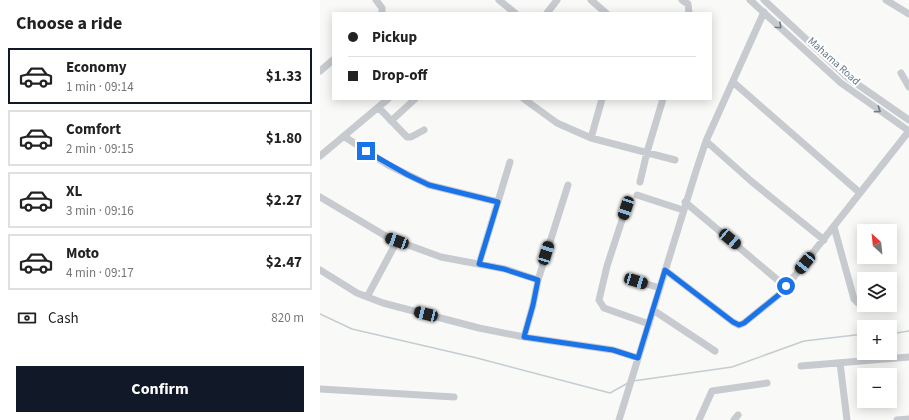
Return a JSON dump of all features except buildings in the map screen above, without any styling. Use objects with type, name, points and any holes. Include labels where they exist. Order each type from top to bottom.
[{"type":"street","points":[[376,0],[382,8],[382,12]]},
{"type":"street","points":[[499,0],[514,12]]},
{"type":"street","points":[[548,12],[557,0]]},
{"type":"street","points":[[591,0],[605,12]]},
{"type":"street","points":[[682,0],[688,4],[689,12]]},
{"type":"street","name":"Mahama Road","points":[[750,0],[841,82],[909,131]]},
{"type":"street","name":"Mahama Road","points":[[764,0],[847,77],[908,116]]},
{"type":"street","points":[[886,0],[909,14]]},
{"type":"street","points":[[619,420],[685,202],[706,141],[764,12]]},
{"type":"street","points":[[320,71],[332,61]]},
{"type":"street","points":[[900,73],[909,87]]},
{"type":"street","points":[[733,82],[860,193]]},
{"type":"street","points":[[320,156],[387,100]]},
{"type":"street","points":[[391,121],[414,100]]},
{"type":"street","points":[[525,100],[557,123],[591,138],[675,160]]},
{"type":"street","points":[[591,138],[602,100]]},
{"type":"street","points":[[640,182],[647,152],[663,100]]},
{"type":"street","points":[[379,108],[407,137],[424,130]]},
{"type":"street","points":[[665,270],[733,322],[739,325],[744,323],[781,293],[909,131]]},
{"type":"street","points":[[345,136],[388,165],[429,185],[498,202]]},
{"type":"street","points":[[706,141],[824,240]]},
{"type":"street","points":[[479,264],[510,162]]},
{"type":"street","points":[[524,337],[538,280],[568,185]]},
{"type":"street","points":[[637,195],[683,210]]},
{"type":"street","points":[[320,197],[388,238],[441,257],[504,269],[538,280]]},
{"type":"street","points":[[685,202],[786,286]]},
{"type":"street","points":[[626,208],[607,266],[600,300],[604,308],[649,324]]},
{"type":"street","points":[[834,227],[854,298],[857,302]]},
{"type":"street","points":[[367,297],[397,241]]},
{"type":"street","points":[[320,270],[357,294],[383,303],[479,328],[524,337],[613,350],[638,358]]},
{"type":"street","points":[[636,281],[660,288]]},
{"type":"street","points":[[653,310],[715,351]]},
{"type":"street","points":[[801,366],[909,357]]},
{"type":"street","points":[[840,363],[847,420]]},
{"type":"street","points":[[699,420],[712,390],[767,383]]},
{"type":"street","points":[[320,389],[454,397]]},
{"type":"street","points":[[897,420],[909,419]]},
{"type":"waterway","points":[[320,314],[352,329],[477,358],[610,393],[628,383]]},
{"type":"waterway","points":[[897,333],[909,331]]},
{"type":"waterway","points":[[633,381],[732,367],[804,341],[857,335]]},
{"type":"route","points":[[366,151],[388,165],[429,185],[498,202],[479,264],[504,269],[538,280],[537,290],[524,337],[613,350],[638,358],[665,270],[739,325],[744,323],[781,293],[786,286]]}]
